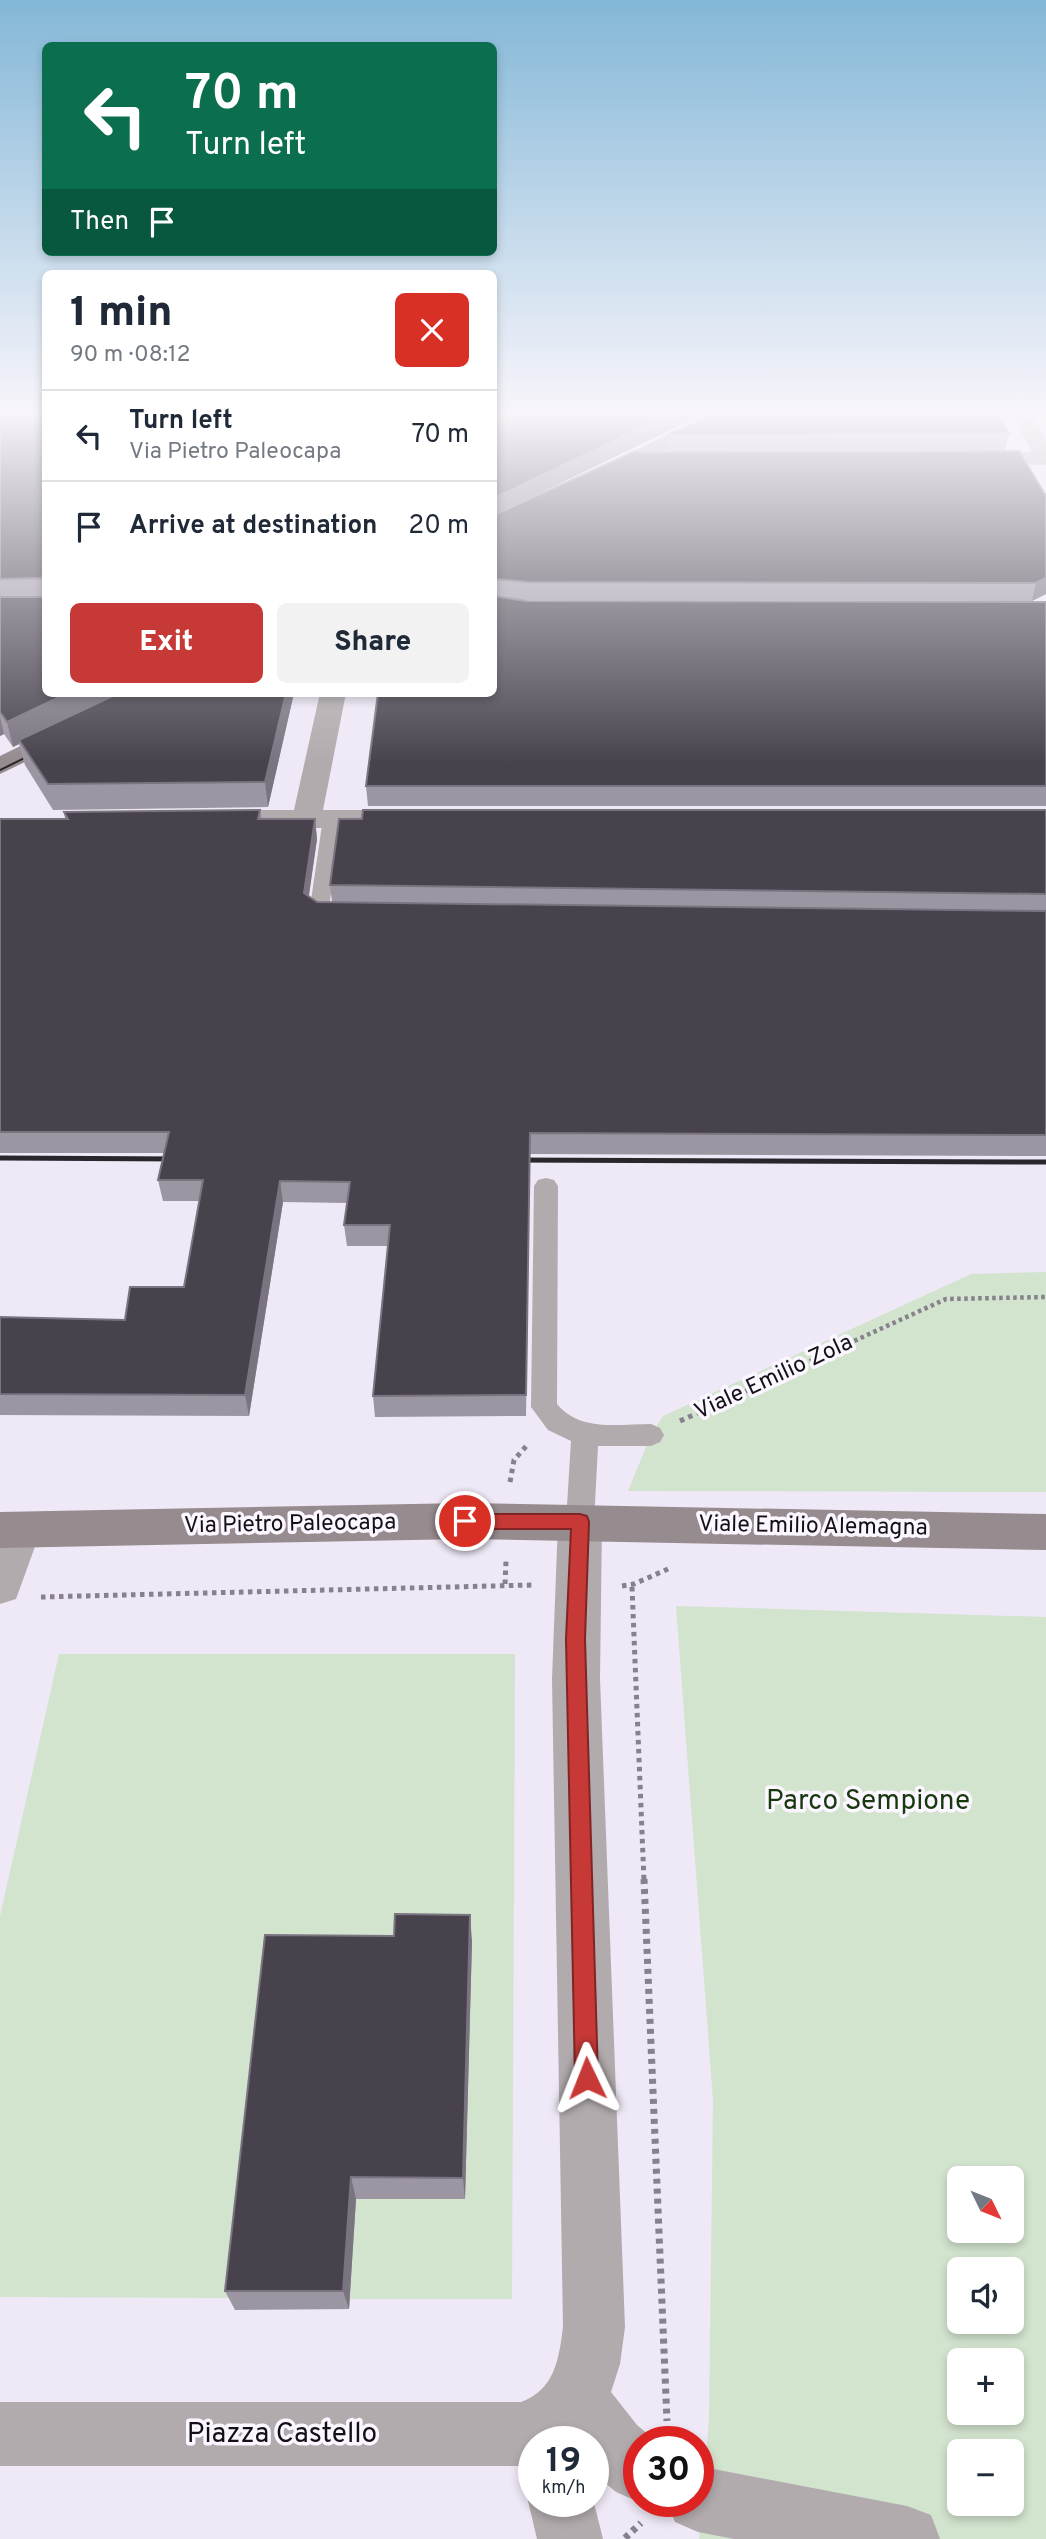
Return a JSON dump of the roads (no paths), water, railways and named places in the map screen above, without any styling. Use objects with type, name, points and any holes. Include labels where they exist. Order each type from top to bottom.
[{"type":"street","points":[[0,766],[141,697]]},
{"type":"street","points":[[319,818],[333,697]]},
{"type":"street","points":[[182,819],[439,819]]},
{"type":"street","points":[[580,1522],[576,1679],[594,2327],[589,2371],[554,2421],[614,2448],[623,2456]]},
{"type":"street","name":"Via Pietro Paleocapa","points":[[9,1530],[580,1522]]},
{"type":"street","name":"Viale Emilio Alemagna","points":[[580,1522],[1046,1532]]},
{"type":"street","points":[[9,1530],[14,1591]]},
{"type":"street","name":"Piazza Castello","points":[[0,2434],[521,2434],[554,2421]]},
{"type":"street","points":[[714,2502],[907,2539]]},
{"type":"street","points":[[565,2517],[570,2539]]},
{"type":"lane","points":[[319,818],[319,914],[365,915]]},
{"type":"lane","points":[[546,1186],[544,1407],[557,1423],[584,1436],[651,1435]]},
{"type":"lane","points":[[580,1522],[584,1436]]},
{"type":"tram line","points":[[0,770],[41,750]]},
{"type":"railway","points":[[0,1158],[182,1159]]},
{"type":"railway","points":[[511,1160],[1046,1162]]},
{"type":"park label","name":"Parco Sempione","points":[[868,1802]]}]
